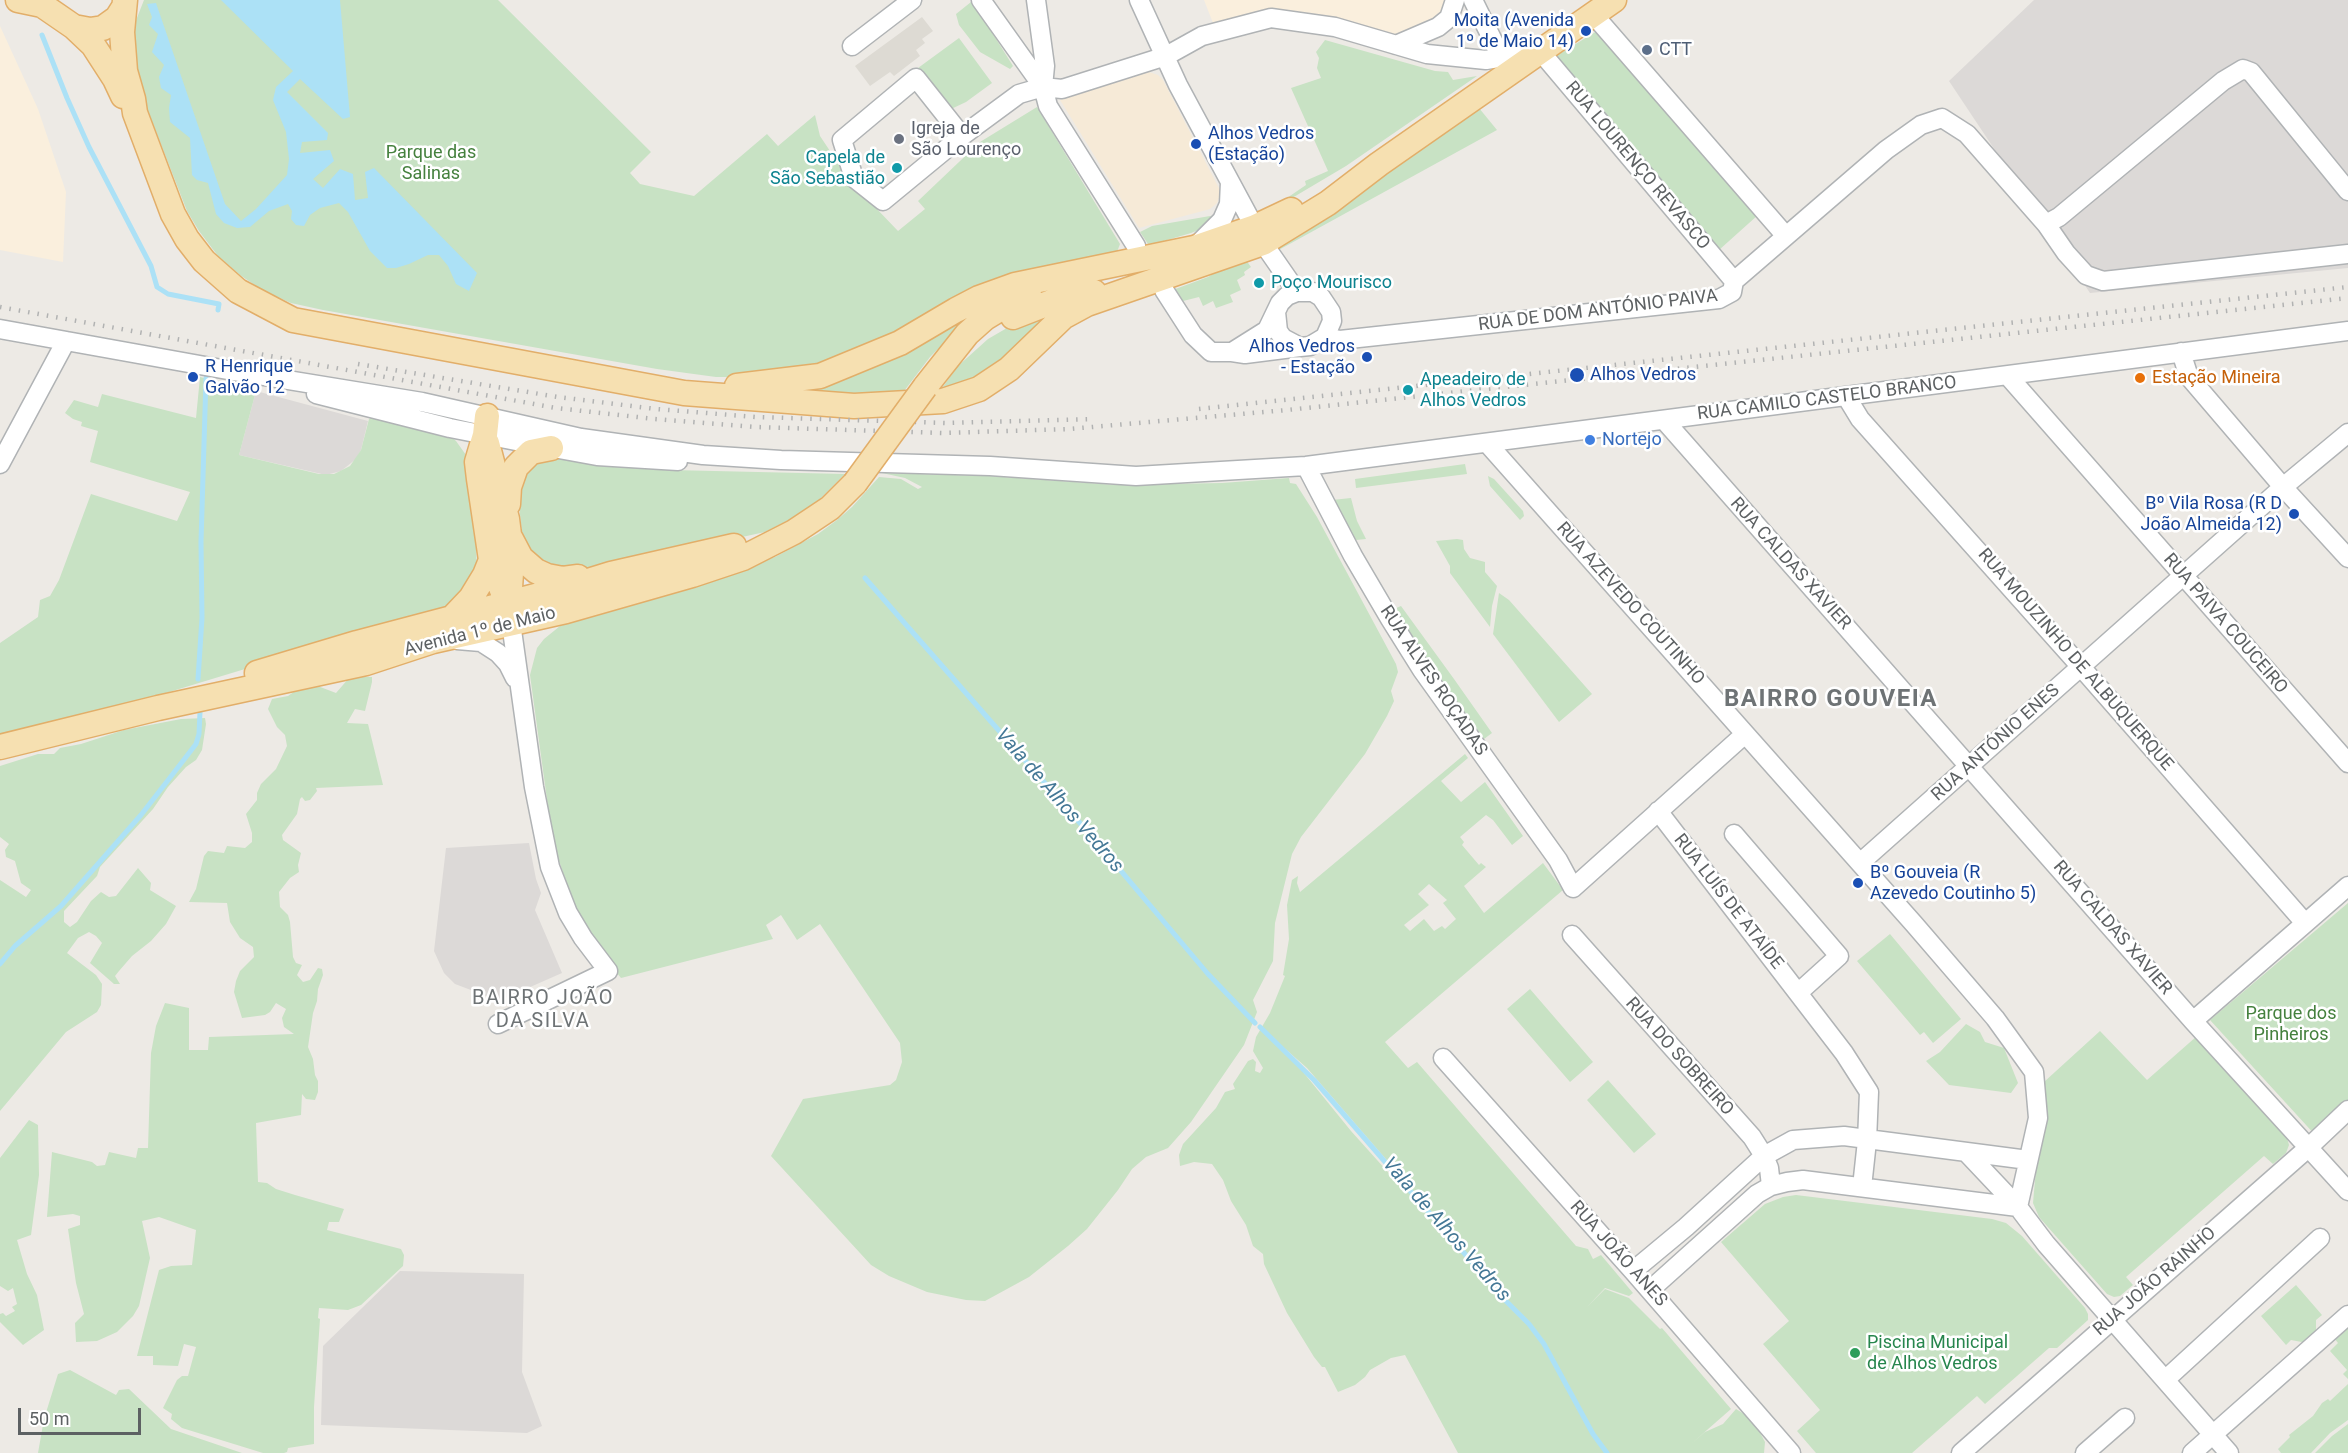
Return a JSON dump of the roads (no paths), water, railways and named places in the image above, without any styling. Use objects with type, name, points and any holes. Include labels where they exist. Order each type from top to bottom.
[{"type":"main road","points":[[18,0],[42,5],[93,45],[115,79],[126,103],[135,113]]},
{"type":"main road","points":[[51,0],[69,24],[90,30],[103,28],[117,18],[125,4]]},
{"type":"main road","points":[[125,4],[123,55],[135,113],[174,214],[187,238],[204,261],[238,291],[293,320],[684,393],[854,406],[943,401],[979,389],[1009,369],[1063,317],[1087,304],[1154,287],[1259,235],[1378,164],[1614,0]]},
{"type":"main road","points":[[684,393],[820,376],[900,343],[979,298],[1015,285],[1259,235]]},
{"type":"main road","points":[[944,361],[967,334],[985,318],[1008,304],[1102,269]]},
{"type":"main road","points":[[944,361],[986,331],[1023,312],[1054,301],[1085,294],[1154,287]]},
{"type":"main road","name":"Avenida 1º de Maio","points":[[158,708],[274,668],[451,619],[510,613],[566,611],[743,558],[794,532],[830,508],[855,483],[944,361]]},
{"type":"main road","points":[[486,426],[508,528],[513,572],[510,613]]},
{"type":"main road","points":[[486,426],[477,462],[490,560],[510,613]]},
{"type":"main road","points":[[551,448],[531,452],[516,466],[509,486],[508,528],[521,558],[536,571],[562,579],[611,574]]},
{"type":"main road","name":"Avenida 1º de Maio","points":[[0,747],[158,708],[366,663],[433,641],[611,574],[794,532]]},
{"type":"main road","points":[[451,619],[471,598],[490,560]]},
{"type":"street","points":[[981,0],[1043,87]]},
{"type":"street","points":[[1036,0],[1045,66],[1043,87],[1048,106],[1136,246]]},
{"type":"street","points":[[1139,0],[1178,85],[1230,182],[1259,235],[1297,292]]},
{"type":"street","points":[[1396,45],[1438,27],[1449,18],[1455,0]]},
{"type":"street","points":[[1473,0],[1501,57]]},
{"type":"street","points":[[852,46],[900,3]]},
{"type":"street","points":[[1593,14],[1785,235]]},
{"type":"street","points":[[962,136],[916,78],[842,140],[854,178],[883,201],[962,136],[1018,94],[1043,87],[1062,89],[1166,57],[1202,36],[1271,18],[1335,27],[1427,54],[1486,60],[1540,51]]},
{"type":"street","name":"RUA LOURENÇO REVASCO","points":[[1540,51],[1734,280]]},
{"type":"street","points":[[2046,224],[2059,217],[2223,81],[2242,69],[2252,72],[2348,191]]},
{"type":"street","name":"RUA DE DOM ANTÓNIO PAIVA","points":[[1325,337],[1340,340],[1719,299],[1732,292],[1734,280],[1887,150],[1921,124],[1942,118],[1967,134],[2046,224],[2066,253],[2086,275],[2103,281],[2348,254]]},
{"type":"street","points":[[1194,248],[1222,220],[1229,204],[1230,182]]},
{"type":"street","points":[[1154,287],[1193,335],[1211,352],[1245,354],[1310,346],[1325,337],[1332,321],[1327,303],[1313,292],[1297,292],[1287,296],[1267,330],[1232,352]]},
{"type":"street","points":[[1276,312],[1278,331],[1291,344],[1300,347]]},
{"type":"street","points":[[0,329],[233,371],[387,413],[703,455],[781,460]]},
{"type":"street","name":"RUA CAMILO CASTELO BRANCO","points":[[781,460],[938,463],[1136,476],[1306,466],[2348,331]]},
{"type":"street","points":[[0,464],[66,341]]},
{"type":"street","points":[[2181,352],[2189,377],[2283,487],[2348,558]]},
{"type":"street","name":"RUA PAIVA COUCEIRO","points":[[2008,376],[2348,764]]},
{"type":"street","name":"RUA MOUZINHO DE ALBUQUERQUE","points":[[1846,396],[1860,419],[2082,667],[2305,923]]},
{"type":"street","name":"RUA CALDAS XAVIER","points":[[1664,420],[2193,1021],[2348,1191]]},
{"type":"street","points":[[486,426],[551,448],[597,456],[652,461],[781,460]]},
{"type":"street","name":"RUA ANTÓNIO ENES","points":[[1860,863],[2283,487],[2348,433]]},
{"type":"street","name":"RUA AZEVEDO COUTINHO","points":[[1487,443],[1995,1018],[2034,1072],[2038,1118],[2018,1207]]},
{"type":"street","name":"RUA ALVES ROÇADAS","points":[[1306,466],[1353,556],[1403,640],[1558,860],[1573,888],[1658,812]]},
{"type":"street","points":[[498,1024],[608,971],[583,938],[568,913],[550,867],[534,788],[510,613]]},
{"type":"street","points":[[433,641],[481,642],[503,658],[519,688]]},
{"type":"street","points":[[1658,812],[1745,734]]},
{"type":"street","name":"RUA LUÍS DE ATAÍDE","points":[[1658,812],[1844,1053],[1869,1092],[1862,1187]]},
{"type":"street","points":[[1734,834],[1839,956],[1798,993]]},
{"type":"street","points":[[2193,1021],[2348,886]]},
{"type":"street","name":"RUA DO SOBREIRO","points":[[1572,935],[1752,1137],[1769,1168],[1771,1186]]},
{"type":"street","name":"RUA JOÃO ANES","points":[[1443,1058],[1634,1271],[1791,1453]]},
{"type":"street","name":"RUA JOÃO RAINHO","points":[[1961,1453],[2308,1148],[2348,1110]]},
{"type":"street","points":[[1634,1271],[1764,1156],[1793,1140],[1844,1137],[2028,1160]]},
{"type":"street","points":[[1966,1152],[2018,1207],[2046,1244],[2229,1453]]},
{"type":"street","points":[[1650,1290],[1757,1194],[1771,1186],[1803,1180],[2018,1207]]},
{"type":"street","points":[[2165,1380],[2320,1238]]},
{"type":"street","points":[[2192,1453],[2348,1315]]},
{"type":"street","points":[[2085,1453],[2125,1418]]},
{"type":"water","points":[[221,0],[340,0],[350,117],[343,119],[300,79],[287,92],[328,133],[327,140],[302,142],[300,153],[330,150],[334,161],[313,179],[323,188],[340,169],[353,174],[355,200],[368,198],[365,172],[374,168],[477,273],[469,291],[456,284],[448,266],[439,255],[428,255],[409,264],[387,268],[370,251],[348,212],[339,203],[320,208],[310,215],[304,226],[296,225],[291,219],[292,211],[288,204],[269,211],[250,227],[237,228],[224,223],[216,214],[208,183],[197,180],[192,175],[190,138],[170,122],[171,95],[161,88],[159,77],[164,65],[152,52],[158,34],[149,25],[152,17],[147,4],[156,3],[225,204],[241,221],[256,209],[287,175],[289,159],[286,132],[273,100],[276,87],[293,71]]},
{"type":"waterway","points":[[42,35],[89,147],[151,266],[157,287],[168,294],[219,304],[218,310]]},
{"type":"waterway","points":[[198,679],[202,618],[201,542],[206,378]]},
{"type":"waterway","name":"Vala de Alhos Vedros","points":[[865,578],[1094,839],[1208,974],[1255,1023]]},
{"type":"waterway","points":[[0,964],[15,946],[61,906],[141,815],[196,744],[200,712]]},
{"type":"waterway","name":"Vala de Alhos Vedros","points":[[1260,1027],[1314,1080],[1504,1299],[1529,1324],[1544,1344],[1593,1434],[1607,1453]]},
{"type":"railway","points":[[1199,409],[2348,287]]},
{"type":"railway","points":[[0,307],[556,408],[756,427],[943,433],[1069,429],[1287,410],[2348,298]]},
{"type":"railway","points":[[358,364],[558,397],[656,409],[756,417],[946,423],[1092,419]]},
{"type":"place","name":"Moita (Avenida 1º de Maio 14)","points":[[1586,31]]},
{"type":"place","name":"CTT","points":[[1647,50]]},
{"type":"place","name":"Igreja de São Lourenço","points":[[899,139]]},
{"type":"place","name":"Alhos Vedros (Estação)","points":[[1196,144]]},
{"type":"place","name":"Capela de São Sebastião","points":[[897,168]]},
{"type":"place","name":"Poço Mourisco","points":[[1259,283]]},
{"type":"place","name":"Alhos Vedros - Estação","points":[[1367,357]]},
{"type":"place","name":"Alhos Vedros","points":[[1577,375]]},
{"type":"place","name":"R Henrique Galvão 12","points":[[193,377]]},
{"type":"place","name":"Estação Mineira","points":[[2140,378]]},
{"type":"place","name":"Apeadeiro de Alhos Vedros","points":[[1408,390]]},
{"type":"place","name":"Nortejo","points":[[1590,440]]},
{"type":"place","name":"Bº Vila Rosa (R D João Almeida 12)","points":[[2294,514]]},
{"type":"place","name":"Bº Gouveia (R Azevedo Coutinho 5)","points":[[1858,883]]},
{"type":"place","name":"Piscina Municipal de Alhos Vedros","points":[[1855,1353]]},
{"type":"district","name":"BAIRRO GOUVEIA","points":[[1831,700]]},
{"type":"district","name":"BAIRRO JOÃO DA SILVA","points":[[543,1010]]},
{"type":"park label","name":"Parque das Salinas","points":[[431,163]]},
{"type":"park label","name":"Parque dos Pinheiros","points":[[2291,1024]]}]
